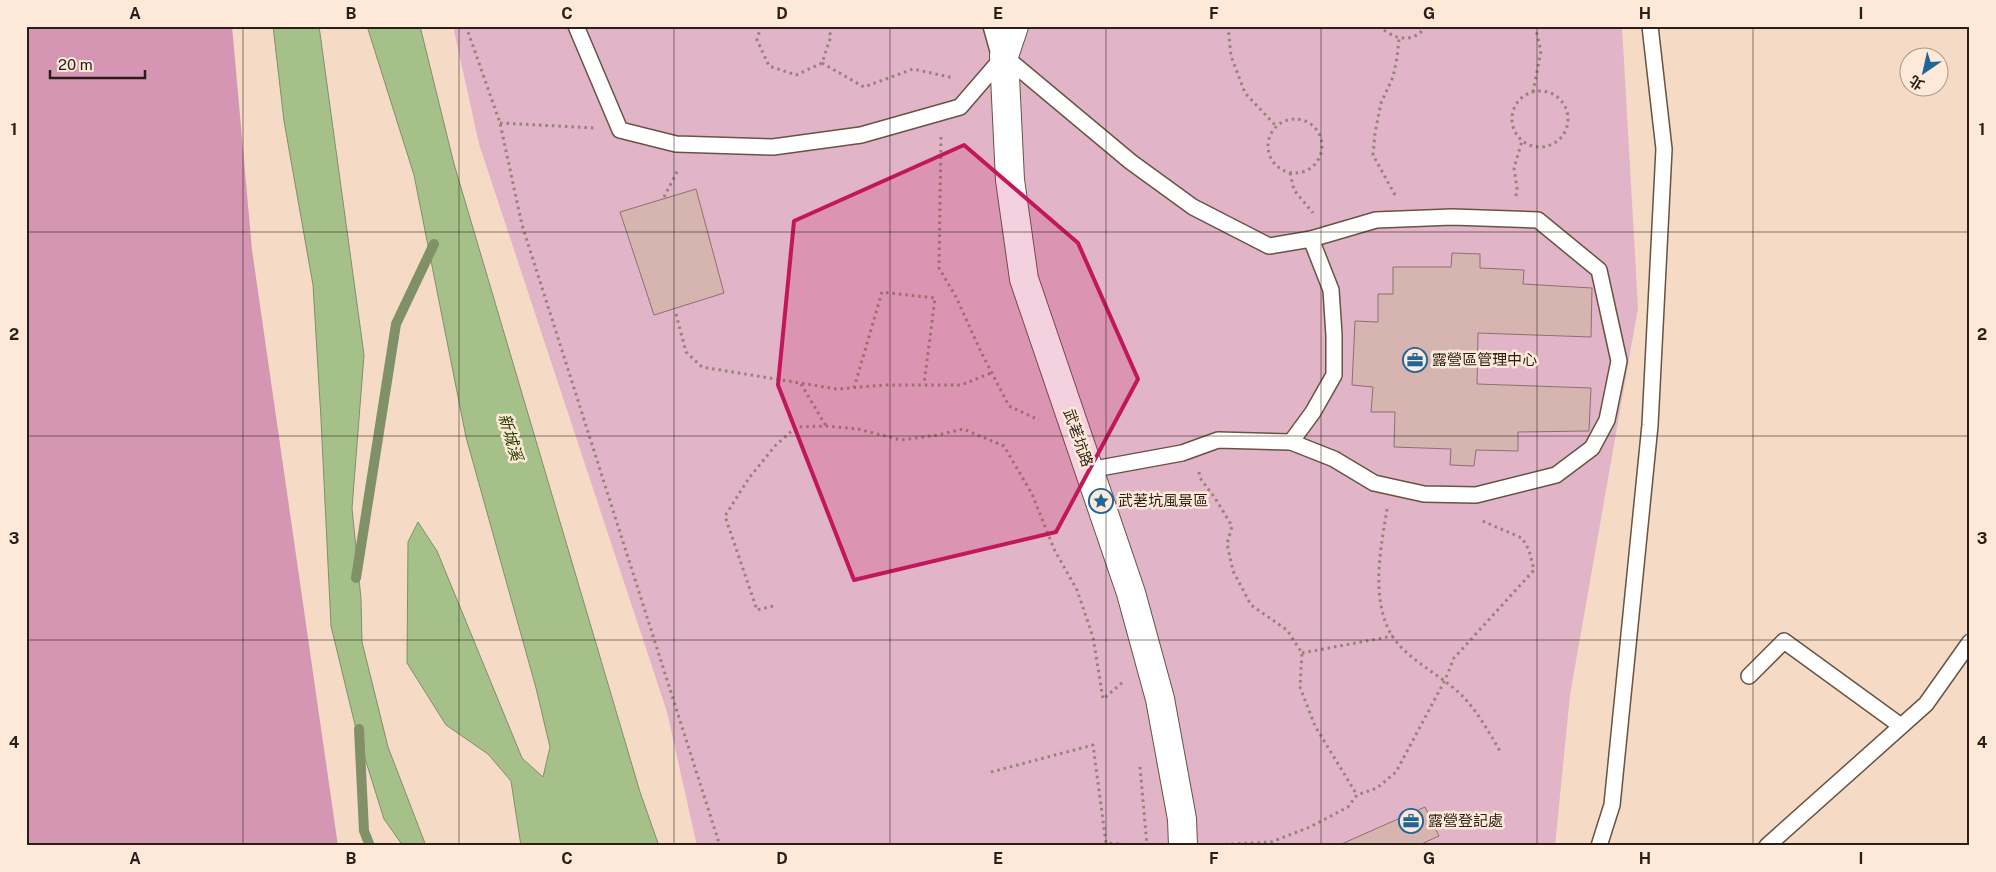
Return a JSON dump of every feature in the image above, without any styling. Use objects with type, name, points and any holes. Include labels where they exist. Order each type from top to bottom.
[{"type":"street","name":"武荖坑路","points":[[1014,26],[1004,56],[1010,180],[1024,279],[1131,593],[1160,699],[1182,819],[1183,846]]},
{"type":"lane","points":[[576,26],[620,130],[676,144],[772,147],[861,135],[960,107],[1004,56]]},
{"type":"lane","points":[[991,26],[1001,59],[1004,56]]},
{"type":"lane","points":[[1599,846],[1612,806],[1650,425],[1664,149],[1650,26]]},
{"type":"lane","points":[[1004,56],[1131,162],[1193,207],[1269,246],[1311,239],[1376,220],[1452,217],[1538,220],[1599,270],[1620,361],[1607,420],[1592,448],[1556,474],[1476,496],[1424,494],[1374,483],[1334,459],[1291,442],[1218,440],[1182,453],[1089,470]]},
{"type":"lane","points":[[1291,442],[1313,412],[1334,375],[1331,290],[1311,239]]},
{"type":"lane","points":[[1749,676],[1784,642],[1902,726]]},
{"type":"lane","points":[[1767,846],[1926,704],[1970,642]]},
{"type":"path","points":[[466,26],[500,123],[522,225],[720,846]]},
{"type":"path","points":[[761,26],[757,40],[770,66],[796,75],[822,63],[831,36],[827,26]]},
{"type":"path","points":[[1228,26],[1231,56],[1245,93],[1276,126]]},
{"type":"path","points":[[1379,26],[1388,35],[1399,39],[1412,38],[1426,26]]},
{"type":"path","points":[[1533,92],[1541,51],[1535,26]]},
{"type":"path","points":[[1399,39],[1393,77],[1381,103],[1374,133],[1373,155],[1409,219]]},
{"type":"path","points":[[822,63],[864,87],[913,69],[959,79]]},
{"type":"path","points":[[1533,92],[1546,92],[1557,97],[1565,107],[1568,119],[1565,131],[1558,141],[1546,146],[1533,146],[1522,141],[1514,131],[1512,119],[1514,107],[1522,97],[1533,92]]},
{"type":"path","points":[[941,112],[940,268],[1009,406],[1046,423]]},
{"type":"path","points":[[1299,118],[1311,123],[1319,132],[1322,144],[1321,156],[1314,166],[1303,172],[1290,173],[1279,168],[1271,159],[1267,148],[1269,136],[1276,126],[1286,119],[1299,118]]},
{"type":"path","points":[[500,123],[620,130]]},
{"type":"path","points":[[1511,219],[1518,188],[1514,168],[1522,141]]},
{"type":"path","points":[[664,197],[676,176],[686,144]]},
{"type":"path","points":[[1290,173],[1294,190],[1313,213],[1311,239]]},
{"type":"path","points":[[854,388],[882,292],[935,298],[924,384]]},
{"type":"path","points":[[676,314],[686,352],[702,367],[837,389],[924,384],[961,385],[992,373]]},
{"type":"path","points":[[801,383],[826,426]]},
{"type":"path","points":[[773,606],[757,610],[725,516],[749,478],[776,446],[796,428],[826,426],[858,429],[901,440],[938,435],[963,429],[1004,446],[1032,494],[1054,549],[1077,590],[1093,637],[1103,699],[1125,680]]},
{"type":"path","points":[[1194,449],[1200,478],[1232,526],[1227,544],[1233,571],[1250,605],[1287,630],[1302,653],[1300,686],[1315,726],[1356,796]]},
{"type":"path","points":[[1390,486],[1379,560],[1380,597],[1387,627],[1406,654],[1445,680],[1467,701],[1500,751]]},
{"type":"path","points":[[1204,846],[1271,842],[1310,827],[1348,807],[1356,796],[1378,788],[1396,772],[1445,680],[1454,658],[1534,570],[1529,550],[1522,538],[1472,516],[1460,506],[1458,495]]},
{"type":"path","points":[[1302,653],[1394,636]]},
{"type":"path","points":[[991,772],[1093,745],[1106,843],[1145,846],[1139,758]]},
{"type":"highlighted area","points":[[964,145],[1078,243],[1138,379],[1056,532],[854,580],[778,385],[794,221]]},
{"type":"shaded area","points":[[26,26],[232,26],[252,250],[338,846],[26,846]]},
{"type":"shaded area","name":"武荖坑風景區","points":[[453,26],[1622,26],[1638,308],[1570,695],[1555,846],[697,846],[667,712],[479,144]]},
{"type":"water","points":[[273,26],[319,26],[364,355],[352,508],[361,599],[362,642],[388,747],[426,846],[403,846],[384,819],[357,733],[331,626],[313,285],[284,121]]},
{"type":"water","name":"新城溪","points":[[367,26],[420,26],[454,164],[640,792],[659,846],[521,846],[511,781],[488,754],[446,725],[407,663],[408,542],[418,522],[437,551],[522,758],[543,777],[550,747],[536,688],[466,437],[414,175]]},
{"type":"building","points":[[696,189],[724,293],[654,315],[620,212]]},
{"type":"building","name":"露營區管理中心","points":[[1452,253],[1480,254],[1480,268],[1524,270],[1523,284],[1592,288],[1591,337],[1478,333],[1477,384],[1591,388],[1589,431],[1518,432],[1518,451],[1476,450],[1474,466],[1450,465],[1451,449],[1394,447],[1395,412],[1371,412],[1373,387],[1352,385],[1355,321],[1378,322],[1378,294],[1393,294],[1393,267],[1451,267]]},
{"type":"building","name":"露營登記處","points":[[1425,807],[1439,836],[1417,846],[1337,846]]},
{"type":"waterway","points":[[356,578],[396,324],[434,244]]},
{"type":"waterway","points":[[359,729],[364,831],[370,846]]},
{"type":"place","name":"露營區管理中心","points":[[1415,360]]},
{"type":"place","name":"武荖坑風景區","points":[[1101,501]]},
{"type":"place","name":"露營登記處","points":[[1411,821]]}]
